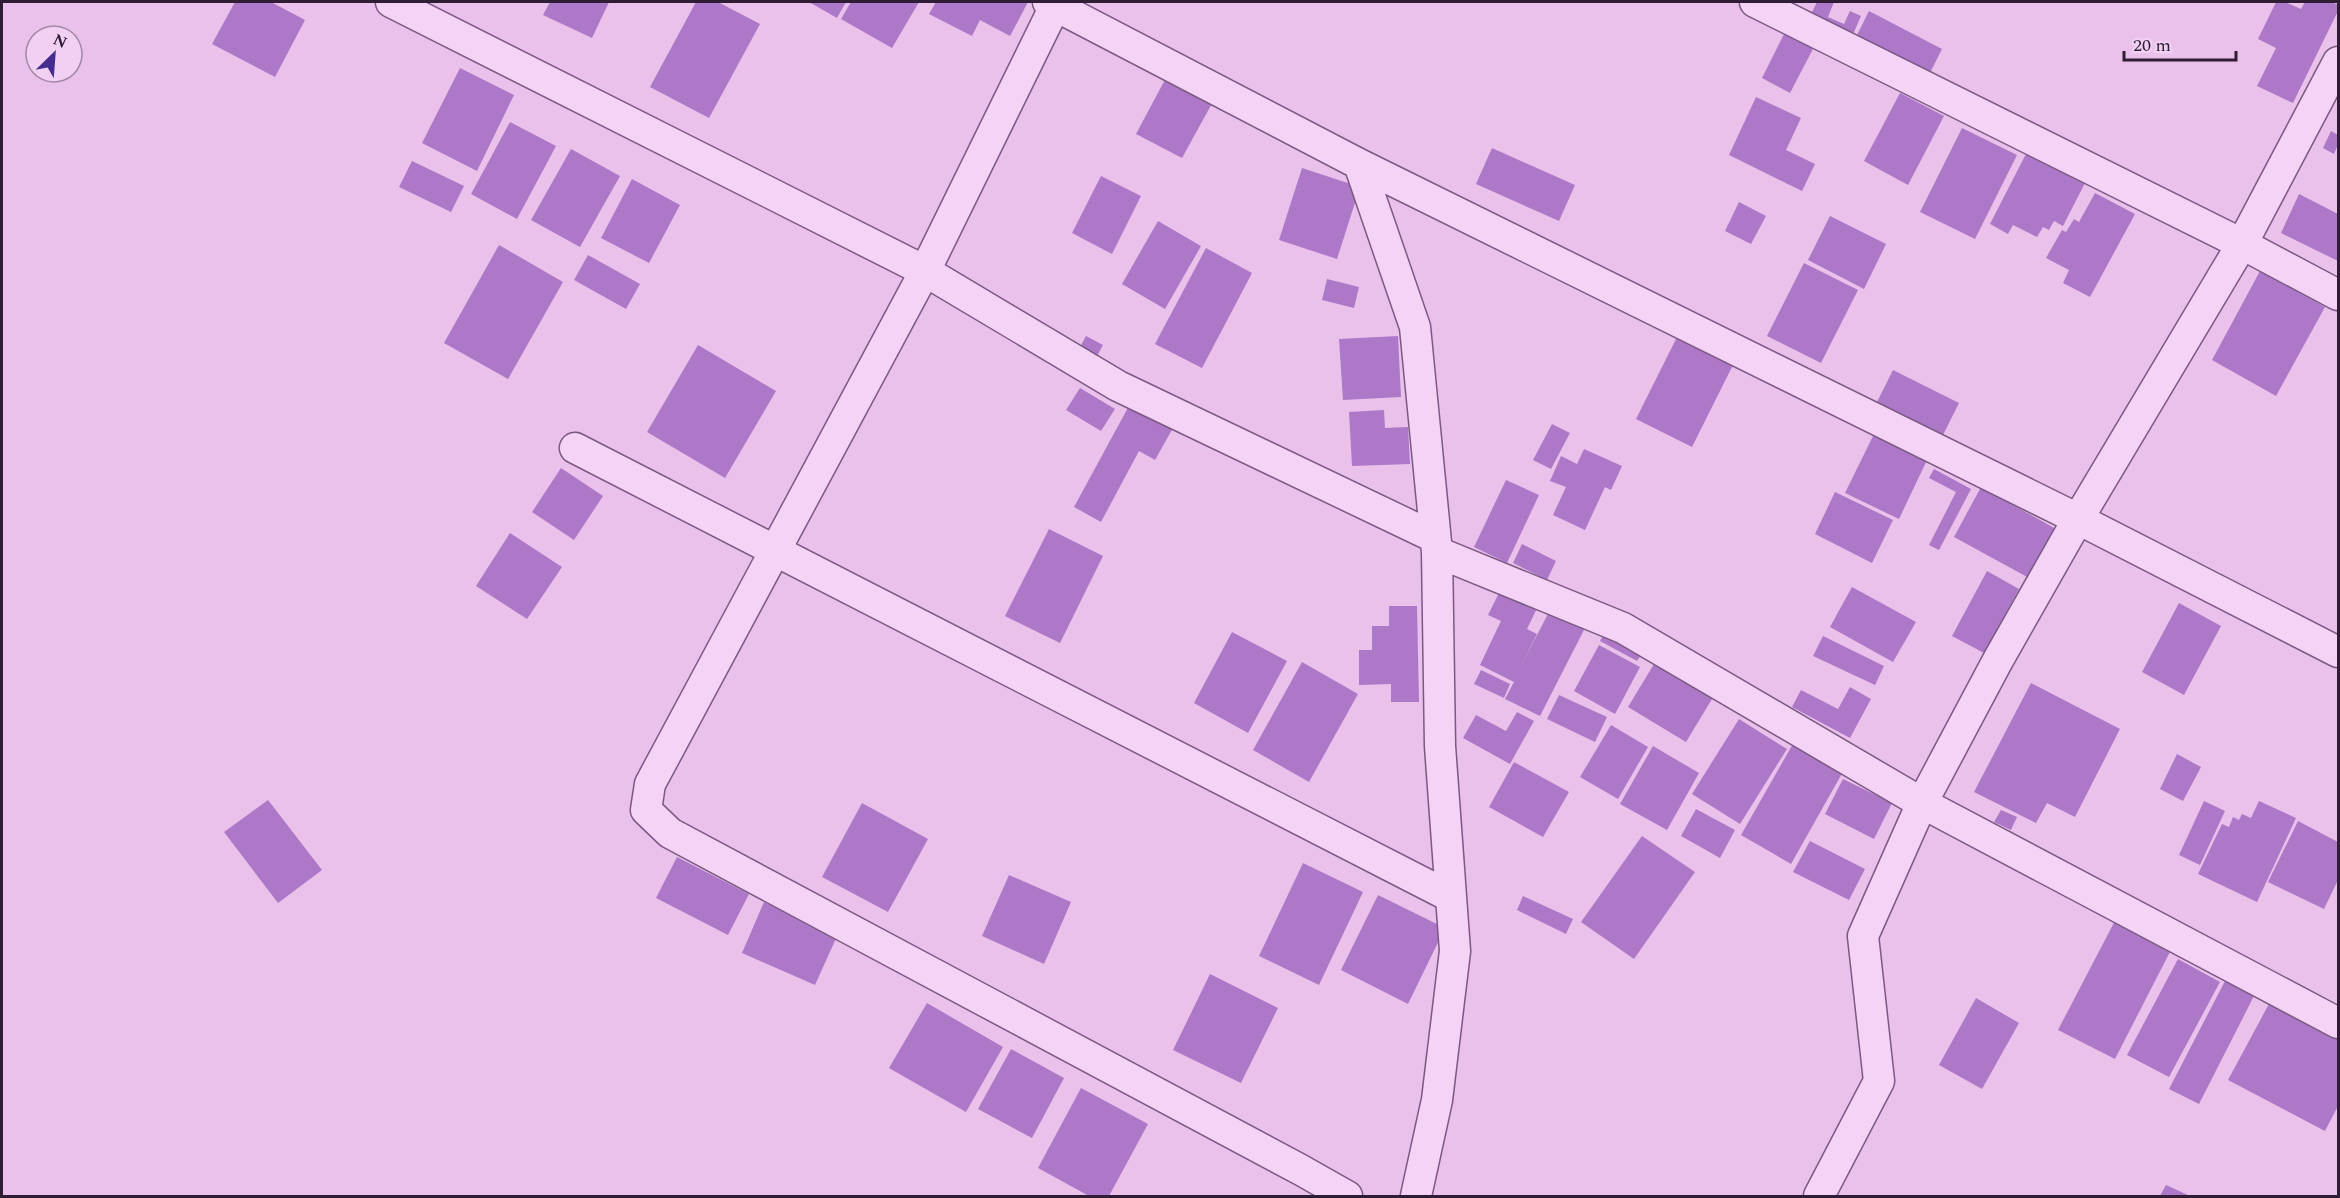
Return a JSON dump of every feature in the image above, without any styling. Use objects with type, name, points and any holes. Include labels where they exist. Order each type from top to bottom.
[{"type":"street","points":[[391,2],[925,271],[1118,386],[1436,545],[1623,628],[1922,803],[2338,1023]]},
{"type":"street","points":[[1755,2],[2242,244],[2338,295]]},
{"type":"street","points":[[1347,1197],[1291,1164],[669,833],[646,810],[650,784],[925,271],[1053,3],[1359,164],[2078,519],[2338,652]]},
{"type":"street","points":[[1819,1197],[1879,1081],[1863,936],[1922,803],[1998,660],[2078,519],[2242,244],[2338,62]]},
{"type":"street","points":[[1359,164],[1415,327],[1436,545],[1440,746],[1455,951],[1437,1100],[1416,1197]]},
{"type":"street","points":[[575,448],[1451,897]]},
{"type":"building","points":[[235,2],[271,2],[305,20],[275,77],[212,44]]},
{"type":"building","points":[[550,2],[609,2],[592,38],[543,15]]},
{"type":"building","points":[[696,2],[718,2],[760,24],[709,118],[650,87]]},
{"type":"building","points":[[809,2],[846,2],[837,18]]},
{"type":"building","points":[[851,2],[919,2],[892,48],[841,19]]},
{"type":"building","points":[[936,2],[1028,2],[1010,36],[980,20],[972,36],[929,14]]},
{"type":"building","points":[[1817,2],[1834,2],[1828,17],[1844,24],[1850,11],[1861,16],[1851,39],[1809,18]]},
{"type":"building","points":[[2276,2],[2285,2],[2301,9],[2305,2],[2332,2],[2338,5],[2338,11],[2293,103],[2257,86],[2276,48],[2258,39]]},
{"type":"building","points":[[1869,11],[1942,49],[1929,75],[1856,37]]},
{"type":"building","points":[[1785,32],[1814,47],[1790,93],[1762,78]]},
{"type":"building","points":[[460,68],[514,95],[477,171],[422,143]]},
{"type":"building","points":[[1168,74],[1215,98],[1182,158],[1136,134]]},
{"type":"building","points":[[1900,93],[1944,116],[1908,185],[1864,161]]},
{"type":"building","points":[[1756,97],[1801,118],[1786,150],[1815,164],[1802,191],[1729,155]]},
{"type":"building","points":[[510,122],[556,146],[517,219],[471,194]]},
{"type":"building","points":[[1962,128],[2017,155],[1975,239],[1920,212]]},
{"type":"building","points":[[2331,131],[2338,135],[2338,144],[2334,154],[2323,148]]},
{"type":"building","points":[[1492,148],[1575,185],[1559,221],[1476,184]]},
{"type":"building","points":[[571,149],[620,176],[580,247],[531,220]]},
{"type":"building","points":[[2028,150],[2086,181],[2063,226],[2054,221],[2049,230],[2043,227],[2037,237],[2013,225],[2008,234],[1990,224]]},
{"type":"building","points":[[412,161],[464,186],[451,212],[399,187]]},
{"type":"building","points":[[1302,168],[1360,187],[1337,259],[1279,240]]},
{"type":"building","points":[[1101,176],[1141,196],[1112,254],[1072,233]]},
{"type":"building","points":[[632,179],[680,205],[649,263],[601,238]]},
{"type":"building","points":[[2095,193],[2135,214],[2090,297],[2063,283],[2069,270],[2046,258],[2062,230],[2066,232],[2074,219],[2079,222]]},
{"type":"building","points":[[2299,194],[2338,214],[2338,261],[2281,233]]},
{"type":"building","points":[[1739,202],[1766,216],[1751,244],[1725,231]]},
{"type":"building","points":[[1830,216],[1886,244],[1864,289],[1808,260]]},
{"type":"building","points":[[1158,221],[1201,246],[1165,309],[1122,284]]},
{"type":"building","points":[[499,245],[563,282],[508,379],[444,343]]},
{"type":"building","points":[[1206,248],[1252,273],[1202,368],[1155,344]]},
{"type":"building","points":[[588,255],[640,284],[626,309],[574,280]]},
{"type":"building","points":[[1804,263],[1858,290],[1821,363],[1767,336]]},
{"type":"building","points":[[2260,271],[2325,307],[2276,396],[2212,360]]},
{"type":"building","points":[[1327,279],[1359,287],[1354,308],[1322,300]]},
{"type":"building","points":[[1679,333],[1735,361],[1692,447],[1636,419]]},
{"type":"building","points":[[1086,336],[1103,345],[1095,360],[1078,351]]},
{"type":"building","points":[[1398,336],[1401,397],[1343,400],[1339,339]]},
{"type":"building","points":[[698,345],[776,391],[725,478],[647,432]]},
{"type":"building","points":[[1893,370],[1959,403],[1943,435],[1877,402]]},
{"type":"building","points":[[1080,388],[1115,409],[1101,431],[1066,410]]},
{"type":"building","points":[[1130,404],[1173,428],[1155,460],[1139,451],[1101,522],[1074,507]]},
{"type":"building","points":[[1384,410],[1385,428],[1408,427],[1410,464],[1352,466],[1349,412]]},
{"type":"building","points":[[1552,424],[1570,433],[1551,469],[1533,460]]},
{"type":"building","points":[[1874,434],[1927,460],[1899,519],[1845,493]]},
{"type":"building","points":[[1584,449],[1622,466],[1611,490],[1605,487],[1585,530],[1553,515],[1566,487],[1550,481],[1561,456],[1577,464]]},
{"type":"building","points":[[561,468],[603,496],[574,540],[532,512]]},
{"type":"building","points":[[1934,469],[1971,489],[1939,550],[1929,545],[1956,492],[1929,478]]},
{"type":"building","points":[[1506,480],[1539,495],[1507,563],[1474,547]]},
{"type":"building","points":[[1981,487],[2056,529],[2029,578],[1954,537]]},
{"type":"building","points":[[1835,492],[1893,520],[1872,563],[1815,534]]},
{"type":"building","points":[[1049,529],[1103,556],[1060,643],[1005,616]]},
{"type":"building","points":[[510,533],[562,567],[527,619],[476,586]]},
{"type":"building","points":[[1522,544],[1556,561],[1547,580],[1513,563]]},
{"type":"building","points":[[1987,571],[2019,589],[1984,653],[1952,636]]},
{"type":"building","points":[[1503,585],[1540,602],[1527,629],[1537,634],[1522,664],[1550,610],[1585,628],[1540,716],[1505,699],[1514,682],[1480,665],[1501,621],[1488,615]]},
{"type":"building","points":[[1852,587],[1916,622],[1893,662],[1830,627]]},
{"type":"building","points":[[2179,603],[2221,626],[2184,695],[2142,672]]},
{"type":"building","points":[[1389,606],[1417,606],[1419,702],[1391,702],[1391,684],[1359,685],[1359,650],[1372,650],[1372,626],[1389,626]]},
{"type":"building","points":[[1606,630],[1643,652],[1637,661],[1600,641]]},
{"type":"building","points":[[1232,632],[1287,661],[1248,733],[1194,703]]},
{"type":"building","points":[[1823,636],[1884,666],[1875,685],[1813,656]]},
{"type":"building","points":[[1599,645],[1640,667],[1615,714],[1574,691]]},
{"type":"building","points":[[1657,659],[1715,694],[1686,742],[1628,707]]},
{"type":"building","points":[[1302,662],[1358,694],[1309,782],[1253,750]]},
{"type":"building","points":[[1481,670],[1510,684],[1504,698],[1474,684]]},
{"type":"building","points":[[2031,683],[2120,729],[2075,817],[2047,803],[2036,823],[1974,792]]},
{"type":"building","points":[[1850,687],[1871,699],[1850,738],[1792,707],[1801,690],[1838,709]]},
{"type":"building","points":[[1559,695],[1607,717],[1595,742],[1547,719]]},
{"type":"building","points":[[1517,712],[1534,721],[1510,764],[1463,738],[1476,715],[1506,731]]},
{"type":"building","points":[[1739,719],[1787,749],[1740,824],[1692,794]]},
{"type":"building","points":[[1611,725],[1648,747],[1618,799],[1580,777]]},
{"type":"building","points":[[1794,742],[1844,770],[1791,864],[1741,835]]},
{"type":"building","points":[[1653,746],[1699,773],[1667,830],[1620,804]]},
{"type":"building","points":[[2177,754],[2201,767],[2183,801],[2160,789]]},
{"type":"building","points":[[1514,762],[1569,792],[1543,837],[1489,807]]},
{"type":"building","points":[[1843,779],[1892,803],[1874,839],[1825,814]]},
{"type":"building","points":[[268,800],[322,870],[278,903],[224,832]]},
{"type":"building","points":[[2204,801],[2225,811],[2200,865],[2179,855]]},
{"type":"building","points":[[2259,801],[2296,818],[2257,902],[2198,874],[2222,824],[2229,827],[2233,817],[2239,820],[2242,814],[2251,818]]},
{"type":"building","points":[[862,803],[928,839],[888,912],[822,877]]},
{"type":"building","points":[[1696,809],[1735,830],[1720,858],[1681,836]]},
{"type":"building","points":[[2001,810],[2017,817],[2011,830],[1994,822]]},
{"type":"building","points":[[2298,821],[2338,842],[2338,880],[2324,909],[2268,882]]},
{"type":"building","points":[[1642,836],[1695,872],[1634,959],[1581,922]]},
{"type":"building","points":[[1810,841],[1865,869],[1849,900],[1793,872]]},
{"type":"building","points":[[677,857],[749,894],[728,935],[656,898]]},
{"type":"building","points":[[1303,863],[1363,892],[1319,985],[1259,956]]},
{"type":"building","points":[[1009,875],[1071,902],[1044,964],[982,936]]},
{"type":"building","points":[[1378,895],[1445,928],[1408,1004],[1341,970]]},
{"type":"building","points":[[1523,896],[1573,919],[1566,934],[1517,910]]},
{"type":"building","points":[[764,902],[838,934],[815,985],[742,953]]},
{"type":"building","points":[[2118,915],[2174,944],[2115,1059],[2058,1030]]},
{"type":"building","points":[[2178,959],[2220,982],[2169,1077],[2127,1055]]},
{"type":"building","points":[[1210,974],[1278,1008],[1241,1083],[1173,1050]]},
{"type":"building","points":[[2226,979],[2255,994],[2199,1104],[2169,1089]]},
{"type":"building","points":[[1976,998],[2019,1023],[1982,1089],[1939,1065]]},
{"type":"building","points":[[2270,1002],[2338,1038],[2338,1106],[2325,1131],[2228,1080]]},
{"type":"building","points":[[927,1003],[1003,1047],[966,1112],[889,1068]]},
{"type":"building","points":[[1011,1049],[1064,1078],[1032,1138],[978,1109]]},
{"type":"building","points":[[1081,1088],[1148,1124],[1109,1196],[1089,1196],[1038,1168]]},
{"type":"building","points":[[2166,1185],[2190,1196],[2160,1196]]}]
